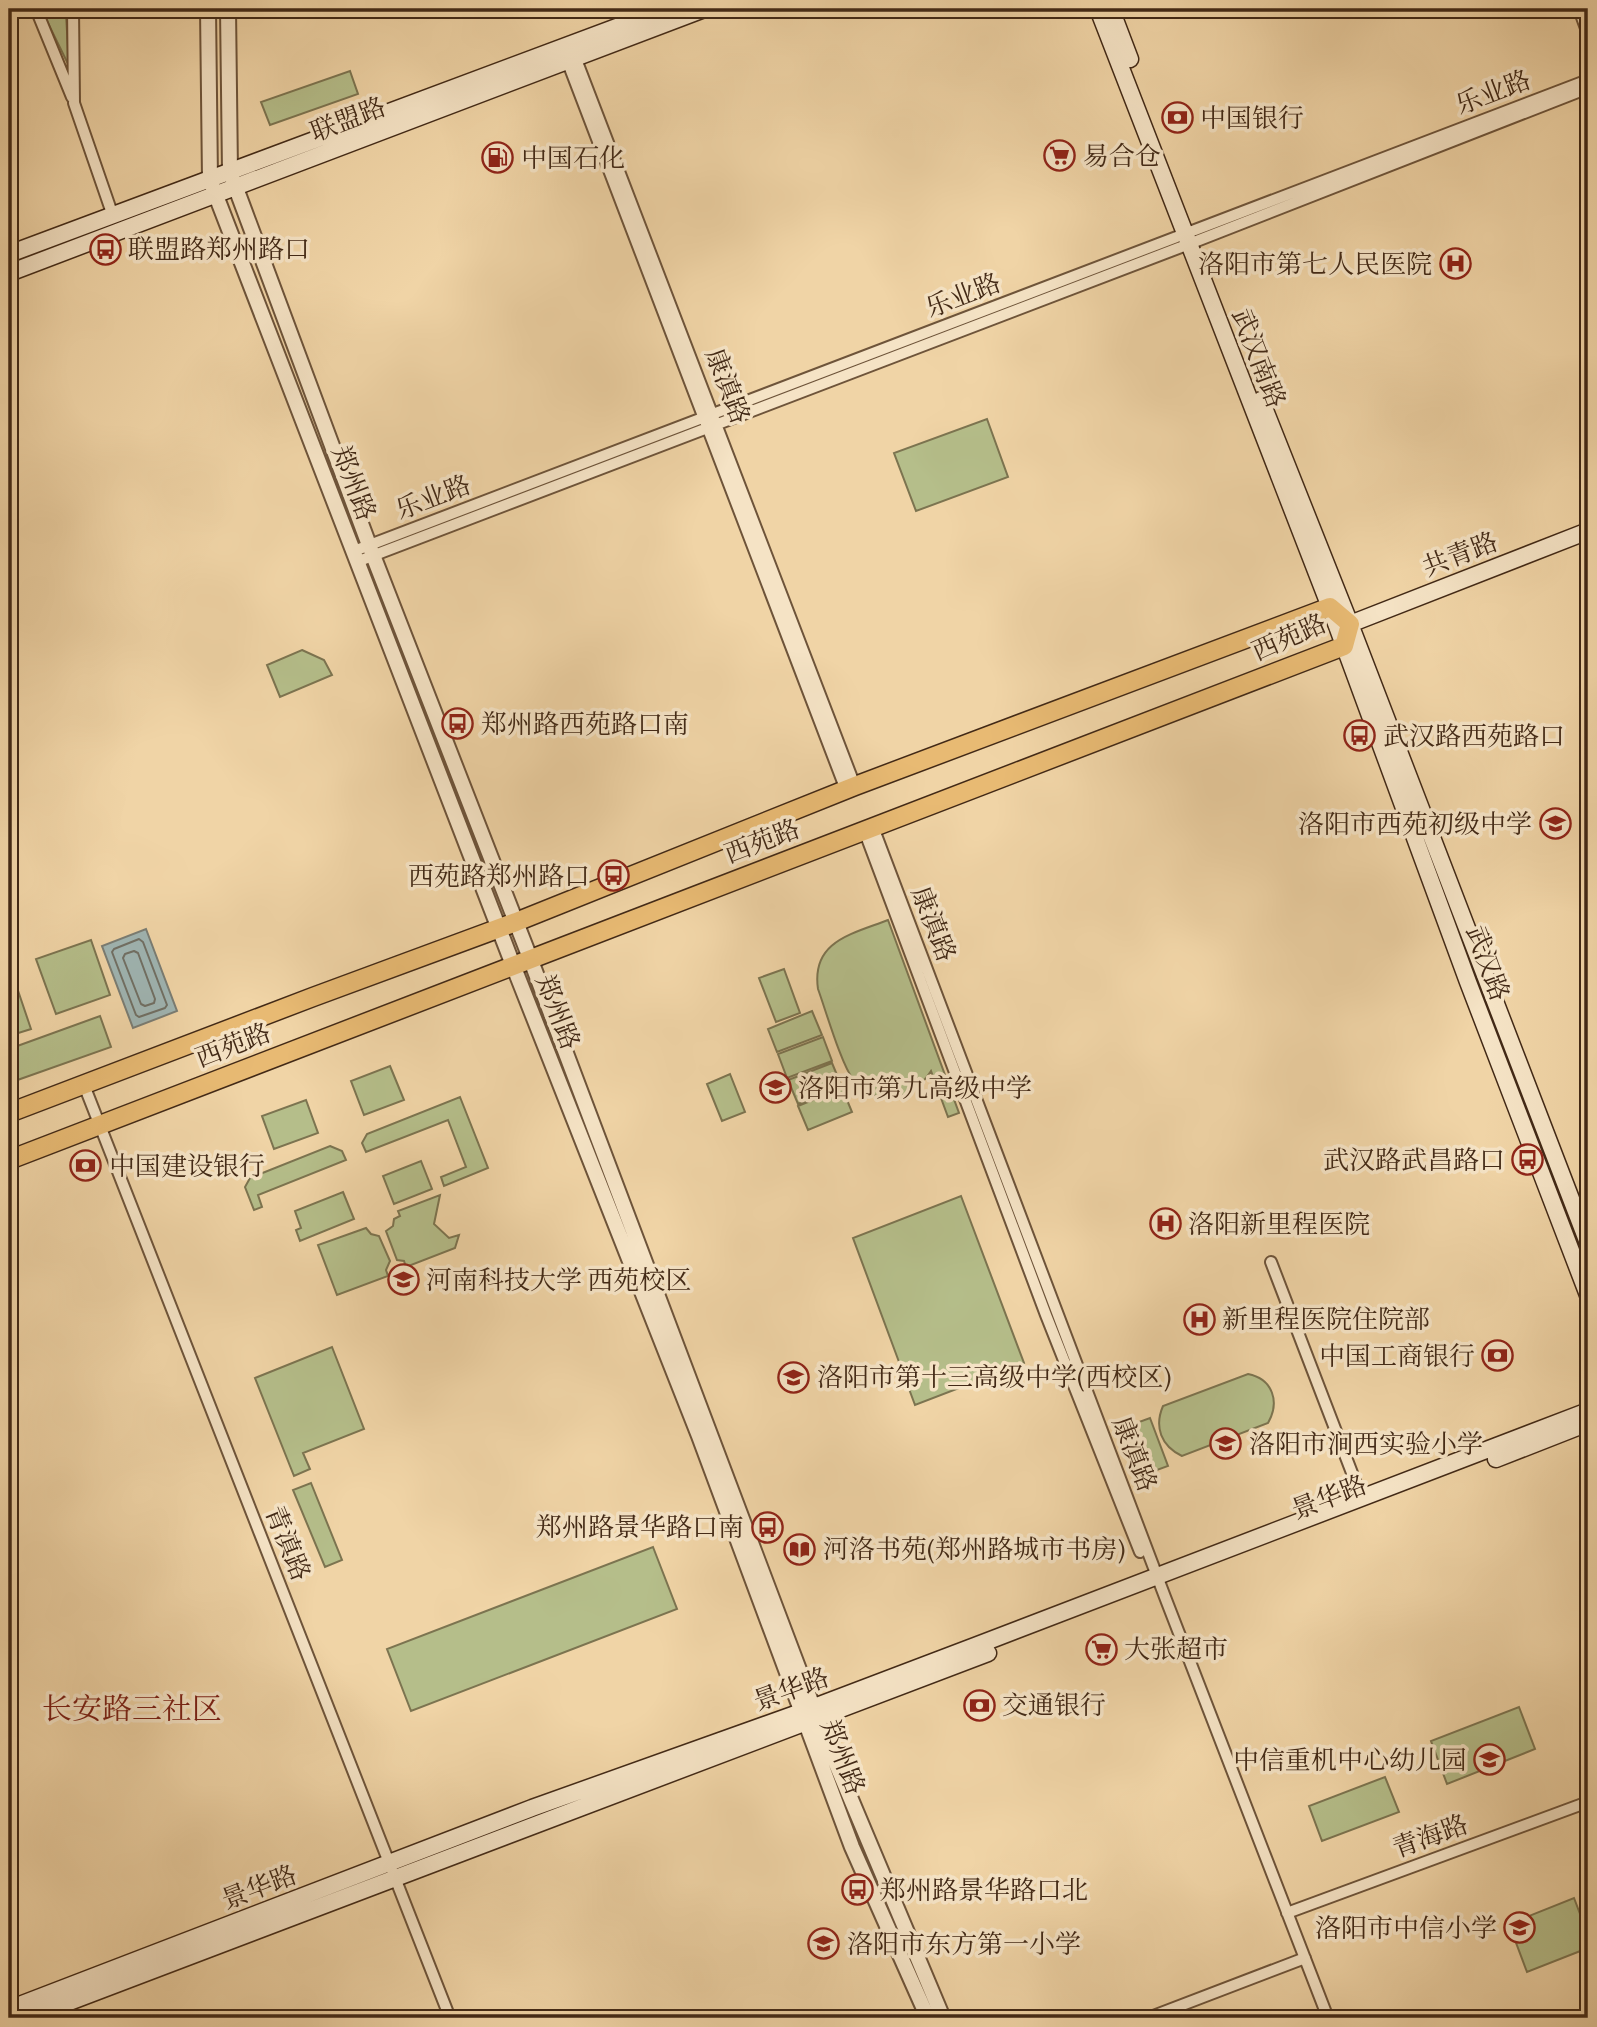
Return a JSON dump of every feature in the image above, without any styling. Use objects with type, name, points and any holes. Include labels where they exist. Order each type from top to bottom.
[{"type":"main road","name":"联盟路","points":[[9,273],[237,188],[665,9]]},
{"type":"main road","name":"联盟路","points":[[9,254],[568,51],[704,9]]},
{"type":"main road","name":"武汉南路","points":[[1098,9],[1350,624]]},
{"type":"main road","name":"武汉南路","points":[[1111,9],[1192,237],[1344,646]]},
{"type":"main road","name":"共青路","points":[[1350,624],[1588,531]]},
{"type":"main road","name":"西苑路","points":[[9,1113],[508,925],[851,788],[1329,607],[1350,624],[1344,646],[9,1160]]},
{"type":"main road","name":"武汉路","points":[[1350,624],[1585,1226],[1588,1243]]},
{"type":"main road","name":"武汉路","points":[[1344,646],[1588,1295]]},
{"type":"main road","name":"景华路","points":[[1156,1583],[1588,1411]]},
{"type":"main road","name":"景华路","points":[[9,2009],[393,1870],[1588,1423]]},
{"type":"main road","name":"景华路","points":[[27,2018],[393,1870]]},
{"type":"street","points":[[36,9],[74,103],[113,216]]},
{"type":"street","points":[[73,9],[74,103]]},
{"type":"street","name":"郑州路","points":[[208,9],[211,180],[216,196],[356,556],[508,925]]},
{"type":"street","name":"郑州路","points":[[228,9],[230,172],[699,1436],[809,1715],[943,2018]]},
{"type":"street","points":[[1579,9],[1588,34]]},
{"type":"street","name":"康滇路","points":[[568,51],[851,788]]},
{"type":"street","name":"乐业路","points":[[1192,237],[1588,80]]},
{"type":"street","name":"乐业路","points":[[356,556],[1588,88]]},
{"type":"street","name":"康滇路","points":[[868,828],[1046,1315],[1287,1913],[1321,2018]]},
{"type":"street","name":"青滇路","points":[[84,1085],[450,2018]]},
{"type":"street","points":[[1565,1234],[1585,1226]]},
{"type":"street","points":[[1271,1262],[1362,1499]]},
{"type":"street","name":"康滇路","points":[[1156,1583],[1302,1959],[1328,2018]]},
{"type":"street","name":"郑州路","points":[[809,1715],[852,1847],[928,2018]]},
{"type":"street","name":"青海路","points":[[1287,1913],[1588,1802]]},
{"type":"street","points":[[1148,2018],[1302,1959]]},
{"type":"green space","points":[[66,14],[69,66],[44,15]]},
{"type":"green space","points":[[350,71],[358,94],[270,125],[261,102]]},
{"type":"green space","points":[[987,419],[1008,477],[916,511],[894,453]]},
{"type":"green space","points":[[302,650],[324,660],[332,675],[280,697],[267,665]]},
{"type":"green space","points":[[888,920],[959,1113],[948,1117],[931,1071],[915,1089],[898,1097],[876,1096],[858,1085],[844,1063],[818,989],[821,960],[828,950],[848,935]]},
{"type":"green space","points":[[91,940],[110,995],[56,1014],[36,959]]},
{"type":"green space","points":[[9,964],[31,1029],[9,1036]]},
{"type":"green space","points":[[784,969],[800,1013],[776,1022],[759,978]]},
{"type":"green space","points":[[812,1011],[822,1035],[777,1052],[768,1029]]},
{"type":"green space","points":[[100,1016],[111,1047],[9,1083],[9,1049]]},
{"type":"green space","points":[[823,1037],[832,1061],[787,1078],[778,1054]]},
{"type":"green space","points":[[832,1063],[842,1087],[798,1104],[788,1080]]},
{"type":"green space","points":[[390,1066],[404,1100],[364,1115],[351,1081]]},
{"type":"green space","points":[[730,1074],[745,1112],[722,1121],[707,1084]]},
{"type":"green space","points":[[842,1088],[852,1112],[808,1130],[798,1106]]},
{"type":"green space","points":[[460,1097],[488,1168],[444,1186],[441,1177],[466,1167],[448,1120],[366,1152],[362,1143],[367,1134]]},
{"type":"green space","points":[[306,1100],[318,1133],[274,1149],[262,1116]]},
{"type":"green space","points":[[330,1146],[342,1151],[346,1160],[258,1195],[262,1207],[254,1210],[245,1187],[250,1178]]},
{"type":"green space","points":[[421,1161],[432,1189],[394,1204],[383,1176]]},
{"type":"green space","points":[[343,1192],[354,1219],[300,1241],[296,1230],[301,1228],[295,1211]]},
{"type":"green space","points":[[440,1195],[434,1224],[449,1238],[459,1235],[455,1248],[406,1267],[404,1261],[397,1260],[386,1231],[393,1226],[394,1219],[400,1216],[398,1211]]},
{"type":"green space","points":[[961,1196],[1024,1363],[915,1405],[853,1238]]},
{"type":"green space","points":[[366,1228],[371,1234],[379,1236],[390,1261],[386,1270],[388,1276],[337,1295],[318,1245]]},
{"type":"green space","points":[[332,1347],[364,1429],[303,1453],[310,1469],[294,1476],[255,1378]]},
{"type":"green space","points":[[1248,1374],[1263,1381],[1272,1392],[1274,1400],[1268,1423],[1182,1456],[1169,1447],[1161,1435],[1159,1421],[1163,1406]]},
{"type":"green space","points":[[1150,1418],[1168,1466],[1146,1474],[1128,1426]]},
{"type":"green space","points":[[311,1483],[342,1560],[325,1567],[293,1490]]},
{"type":"green space","points":[[653,1547],[677,1609],[411,1711],[387,1649]]},
{"type":"green space","points":[[1519,1707],[1535,1749],[1447,1784],[1431,1741]]},
{"type":"green space","points":[[1385,1777],[1399,1812],[1322,1841],[1309,1806]]},
{"type":"green space","points":[[1574,1898],[1588,1935],[1588,1948],[1527,1972],[1509,1924]]},
{"type":"water","points":[[146,929],[177,1011],[133,1028],[102,946]]},
{"type":"place","name":"中国银行","points":[[1177,118]]},
{"type":"place","name":"易合仓","points":[[1060,156]]},
{"type":"place","name":"中国石化","points":[[498,158]]},
{"type":"place","name":"联盟路郑州路口","points":[[105,249]]},
{"type":"place","name":"洛阳市第七人民医院","points":[[1455,264]]},
{"type":"place","name":"郑州路西苑路口南","points":[[458,724]]},
{"type":"place","name":"武汉路西苑路口","points":[[1360,736]]},
{"type":"place","name":"洛阳市西苑初级中学","points":[[1555,824]]},
{"type":"place","name":"西苑路郑州路口","points":[[613,876]]},
{"type":"place","name":"洛阳市第九高级中学","points":[[775,1088]]},
{"type":"place","name":"武汉路武昌路口","points":[[1528,1160]]},
{"type":"place","name":"中国建设银行","points":[[86,1166]]},
{"type":"place","name":"洛阳新里程医院","points":[[1165,1224]]},
{"type":"place","name":"河南科技大学 西苑校区","points":[[403,1280]]},
{"type":"place","name":"新里程医院住院部","points":[[1199,1319]]},
{"type":"place","name":"中国工商银行","points":[[1498,1356]]},
{"type":"place","name":"洛阳市第十三高级中学(西校区)","points":[[794,1377]]},
{"type":"place","name":"洛阳市涧西实验小学","points":[[1226,1444]]},
{"type":"place","name":"郑州路景华路口南","points":[[767,1527]]},
{"type":"place","name":"河洛书苑(郑州路城市书房)","points":[[800,1549]]},
{"type":"place","name":"大张超市","points":[[1101,1649]]},
{"type":"place","name":"交通银行","points":[[979,1705]]},
{"type":"place","name":"中信重机中心幼儿园","points":[[1490,1760]]},
{"type":"place","name":"郑州路景华路口北","points":[[857,1890]]},
{"type":"place","name":"洛阳市中信小学","points":[[1520,1928]]},
{"type":"place","name":"洛阳市东方第一小学","points":[[824,1944]]},
{"type":"district","name":"长安路三社区","points":[[132,1709]]}]
